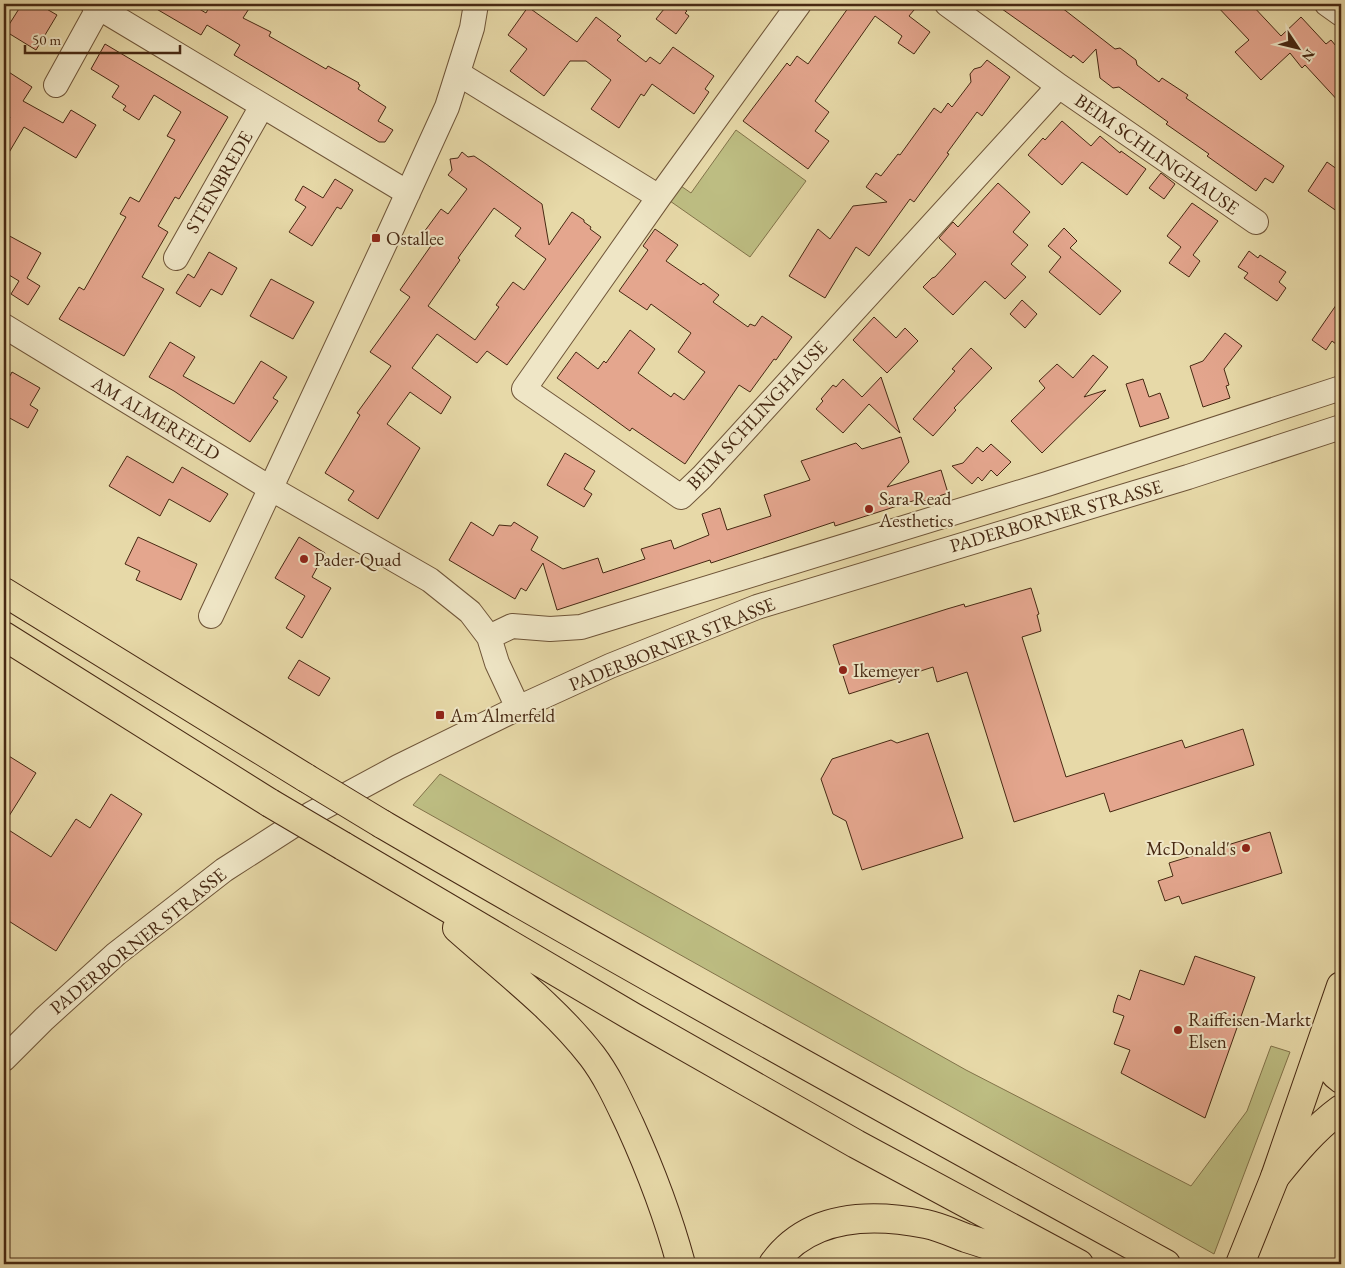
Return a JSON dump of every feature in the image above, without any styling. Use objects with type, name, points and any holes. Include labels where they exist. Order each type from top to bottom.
[{"type":"main road","points":[[4,592],[382,824],[608,956],[1166,1264]]},
{"type":"main road","points":[[4,636],[270,803],[633,1017],[856,1144],[1079,1264]]},
{"type":"main road","points":[[411,887],[563,1023],[592,1057],[615,1092],[659,1190],[671,1225],[681,1264]]},
{"type":"main road","points":[[1341,986],[1333,1040],[1327,1061],[1332,1072],[1341,1080]]},
{"type":"main road","points":[[1240,1264],[1274,1177],[1333,1040]]},
{"type":"main road","points":[[1274,1177],[1307,1139],[1341,1109]]},
{"type":"main road","points":[[773,1264],[795,1241],[810,1231],[826,1224],[860,1218],[901,1220],[928,1224],[1042,1264]]},
{"type":"street","points":[[210,616],[447,107],[472,28],[476,4]]},
{"type":"street","name":"BEIM SCHLINGHAUSE","points":[[799,4],[659,197],[524,389],[681,497],[702,477],[836,332],[1059,86]]},
{"type":"street","name":"BEIM SCHLINGHAUSE","points":[[947,4],[1059,86],[1256,222]]},
{"type":"street","points":[[1327,4],[1341,14]]},
{"type":"street","points":[[56,86],[96,6],[408,193]]},
{"type":"street","points":[[459,74],[659,197]]},
{"type":"street","name":"STEINBREDE","points":[[176,258],[262,106]]},
{"type":"street","name":"AM ALMERFELD","points":[[4,326],[270,488],[430,580],[470,612],[489,637],[497,663],[518,708]]},
{"type":"street","name":"PADERBORNER STRASSE","points":[[489,637],[512,626],[550,629],[581,626],[1047,484],[1341,388]]},
{"type":"street","name":"PADERBORNER STRASSE","points":[[4,1059],[44,1018],[116,954],[224,870],[311,814],[398,767],[518,708],[610,666],[757,607],[1337,431]]},
{"type":"green space","points":[[736,130],[806,181],[750,257],[670,201],[681,186],[691,193]]},
{"type":"green space","points":[[440,774],[966,1070],[1191,1186],[1247,1111],[1271,1046],[1290,1052],[1214,1254],[413,805]]},
{"type":"building","points":[[22,4],[38,4],[57,15],[36,50],[5,31]]},
{"type":"building","points":[[148,4],[191,4],[206,13],[211,4],[252,4],[243,18],[271,32],[269,36],[326,69],[328,66],[359,83],[358,89],[386,107],[378,121],[393,130],[385,142],[379,142],[234,55],[240,45],[207,25],[201,35]]},
{"type":"building","points":[[668,4],[678,4],[687,11],[685,13],[689,16],[676,34],[656,19]]},
{"type":"building","points":[[851,4],[919,4],[909,16],[930,32],[914,54],[898,43],[902,36],[875,16],[815,101],[829,112],[815,131],[829,141],[808,169],[743,121],[787,63],[790,66],[797,56],[808,64]]},
{"type":"building","points":[[995,4],[1057,4],[1115,49],[1120,48],[1136,60],[1137,65],[1159,82],[1162,78],[1188,95],[1186,98],[1284,166],[1273,183],[1265,178],[1256,191],[1207,156],[1209,154],[1166,124],[1168,122],[1119,87],[1113,88],[1100,78],[1096,49],[1083,63],[1073,55],[1071,58]]},
{"type":"building","points":[[1215,4],[1251,4],[1281,36],[1301,17],[1326,44],[1331,40],[1341,52],[1341,104],[1305,65],[1302,68],[1290,53],[1261,80],[1235,52],[1249,40]]},
{"type":"building","points":[[528,7],[577,42],[596,17],[621,36],[617,40],[646,62],[650,57],[660,64],[673,47],[714,76],[705,89],[709,92],[694,114],[652,84],[644,96],[641,94],[619,128],[591,109],[611,80],[586,61],[570,61],[544,96],[510,71],[527,49],[508,35]]},
{"type":"building","points":[[105,44],[228,117],[179,199],[175,197],[158,226],[168,232],[142,277],[164,289],[124,356],[59,319],[79,287],[84,290],[126,217],[120,214],[130,197],[139,202],[175,140],[167,136],[181,112],[154,95],[139,120],[123,110],[126,106],[112,97],[119,86],[91,69]]},
{"type":"building","points":[[987,60],[1010,77],[982,116],[977,112],[914,202],[910,199],[869,256],[856,247],[825,298],[789,276],[818,229],[830,239],[853,206],[887,202],[866,187],[876,173],[881,176],[898,154],[900,155],[934,108],[941,113],[948,103],[952,107],[971,82],[970,74],[974,69],[981,67]]},
{"type":"building","points":[[4,69],[32,87],[23,101],[63,123],[71,110],[96,125],[76,158],[24,127],[4,161],[4,128],[10,117],[4,113]]},
{"type":"building","points":[[1062,121],[1091,146],[1100,136],[1120,153],[1121,151],[1146,169],[1127,195],[1082,162],[1062,185],[1028,155]]},
{"type":"building","points":[[462,152],[468,157],[474,156],[542,204],[549,245],[572,212],[584,220],[591,227],[590,229],[601,237],[507,365],[487,351],[477,363],[437,334],[412,368],[451,397],[441,414],[410,392],[387,424],[420,448],[378,519],[348,500],[354,491],[325,473],[360,415],[357,413],[391,366],[370,352],[410,297],[400,290],[435,240],[424,232],[441,209],[448,214],[467,189],[448,175],[452,170],[450,159],[458,158]],"holes":[[[494,208],[521,228],[515,236],[546,259],[524,290],[513,282],[496,305],[499,307],[475,340],[428,306],[460,260],[458,258]]]},
{"type":"building","points":[[1327,162],[1341,172],[1341,214],[1308,191]]},
{"type":"building","points":[[1161,173],[1175,184],[1164,199],[1149,188]]},
{"type":"building","points":[[335,179],[353,190],[341,209],[337,207],[312,246],[289,232],[306,207],[295,200],[303,186],[323,198]]},
{"type":"building","points":[[998,183],[1030,212],[1013,232],[1028,245],[1011,264],[1026,277],[1005,299],[985,281],[953,315],[923,287],[956,254],[939,238],[953,222],[958,227]]},
{"type":"building","points":[[1192,203],[1218,221],[1193,255],[1200,261],[1189,277],[1169,263],[1181,247],[1167,236]]},
{"type":"building","points":[[1064,228],[1077,241],[1070,248],[1121,291],[1100,315],[1049,272],[1061,257],[1048,246]]},
{"type":"building","points":[[655,229],[678,245],[666,261],[719,295],[713,302],[748,327],[750,324],[755,326],[762,316],[792,337],[750,392],[739,385],[685,464],[632,428],[630,431],[557,378],[576,352],[598,369],[604,361],[606,363],[630,330],[655,349],[638,373],[671,397],[674,393],[684,400],[705,372],[678,352],[691,333],[651,304],[647,310],[619,291],[648,250],[643,246]]},
{"type":"building","points":[[4,233],[41,253],[27,278],[40,286],[28,305],[11,294],[19,281],[4,272]]},
{"type":"building","points":[[1249,251],[1258,258],[1260,255],[1286,272],[1279,282],[1286,288],[1277,301],[1244,278],[1248,273],[1238,267]]},
{"type":"building","points":[[209,252],[237,268],[222,295],[211,289],[200,307],[176,293],[188,274],[194,278]]},
{"type":"building","points":[[271,279],[314,302],[293,339],[250,316]]},
{"type":"building","points":[[1341,298],[1341,348],[1332,341],[1326,350],[1312,340]]},
{"type":"building","points":[[1022,300],[1037,314],[1025,328],[1010,314]]},
{"type":"building","points":[[874,317],[896,338],[905,328],[918,341],[887,373],[853,340]]},
{"type":"building","points":[[1225,333],[1242,346],[1224,369],[1229,385],[1226,386],[1230,398],[1203,407],[1190,366],[1203,361]]},
{"type":"building","points":[[170,342],[195,357],[183,376],[234,404],[261,361],[287,377],[273,398],[278,401],[250,442],[174,391],[149,377]]},
{"type":"building","points":[[971,348],[992,368],[954,408],[956,410],[933,436],[913,419],[955,371],[952,369]]},
{"type":"building","points":[[1093,355],[1108,367],[1084,397],[1106,390],[1042,453],[1011,421],[1045,388],[1039,381],[1057,364],[1073,378]]},
{"type":"building","points":[[12,372],[40,388],[30,405],[38,410],[28,428],[4,415],[4,387]]},
{"type":"building","points":[[881,377],[900,433],[869,404],[843,433],[816,409],[823,401],[821,399],[833,385],[836,387],[843,379],[862,397]]},
{"type":"building","points":[[1143,379],[1149,397],[1160,393],[1169,418],[1140,427],[1126,384]]},
{"type":"building","points":[[901,437],[909,462],[887,487],[941,470],[948,493],[924,501],[922,498],[835,526],[834,522],[711,563],[710,560],[557,610],[543,563],[526,591],[521,588],[515,599],[449,560],[471,522],[493,536],[499,525],[511,526],[514,522],[538,537],[531,550],[563,569],[598,558],[603,573],[645,559],[641,549],[671,540],[674,549],[709,535],[702,514],[720,508],[727,530],[771,516],[764,495],[810,480],[801,461],[856,443],[862,449]]},
{"type":"building","points":[[991,444],[1011,462],[997,476],[991,470],[982,481],[978,477],[972,484],[952,466],[963,463],[977,447],[983,452]]},
{"type":"building","points":[[565,453],[595,471],[584,489],[592,494],[584,507],[547,485]]},
{"type":"building","points":[[127,456],[173,483],[182,467],[228,494],[210,522],[169,499],[160,516],[109,486]]},
{"type":"building","points":[[138,537],[197,564],[181,600],[136,580],[140,571],[125,564]]},
{"type":"building","points":[[299,537],[325,553],[312,577],[331,588],[302,638],[286,628],[305,596],[275,578]]},
{"type":"building","points":[[1031,588],[1039,614],[1037,615],[1041,631],[1022,637],[1066,777],[1182,740],[1185,748],[1243,729],[1254,765],[1110,812],[1104,793],[1014,822],[967,672],[937,682],[933,667],[849,694],[833,645],[964,604],[965,607]]},
{"type":"building","points":[[299,660],[330,678],[319,696],[288,678]]},
{"type":"building","points":[[928,733],[963,838],[862,870],[846,821],[833,814],[821,779],[832,759],[891,740],[897,743]]},
{"type":"building","points":[[4,753],[36,773],[4,824]]},
{"type":"building","points":[[111,794],[142,814],[56,951],[4,918],[4,827],[51,857],[76,819],[90,828]]},
{"type":"building","points":[[1270,832],[1282,873],[1182,904],[1179,896],[1165,901],[1158,881],[1173,876],[1169,863]]},
{"type":"building","name":"Raiffeisen-Markt Elsen","points":[[1195,956],[1255,977],[1205,1118],[1121,1073],[1130,1050],[1114,1044],[1124,1016],[1113,1012],[1118,995],[1130,1000],[1140,970],[1184,985]]},
{"type":"place","name":"Ostallee","points":[[376,238]]},
{"type":"place","name":"Sara Read Aesthetics","points":[[869,509]]},
{"type":"place","name":"Pader-Quad","points":[[304,559]]},
{"type":"place","name":"Ikemeyer","points":[[843,670]]},
{"type":"place","name":"Am Almerfeld","points":[[440,715]]},
{"type":"place","name":"McDonald's","points":[[1246,848]]},
{"type":"place","name":"Raiffeisen-Markt Elsen","points":[[1178,1030]]}]
